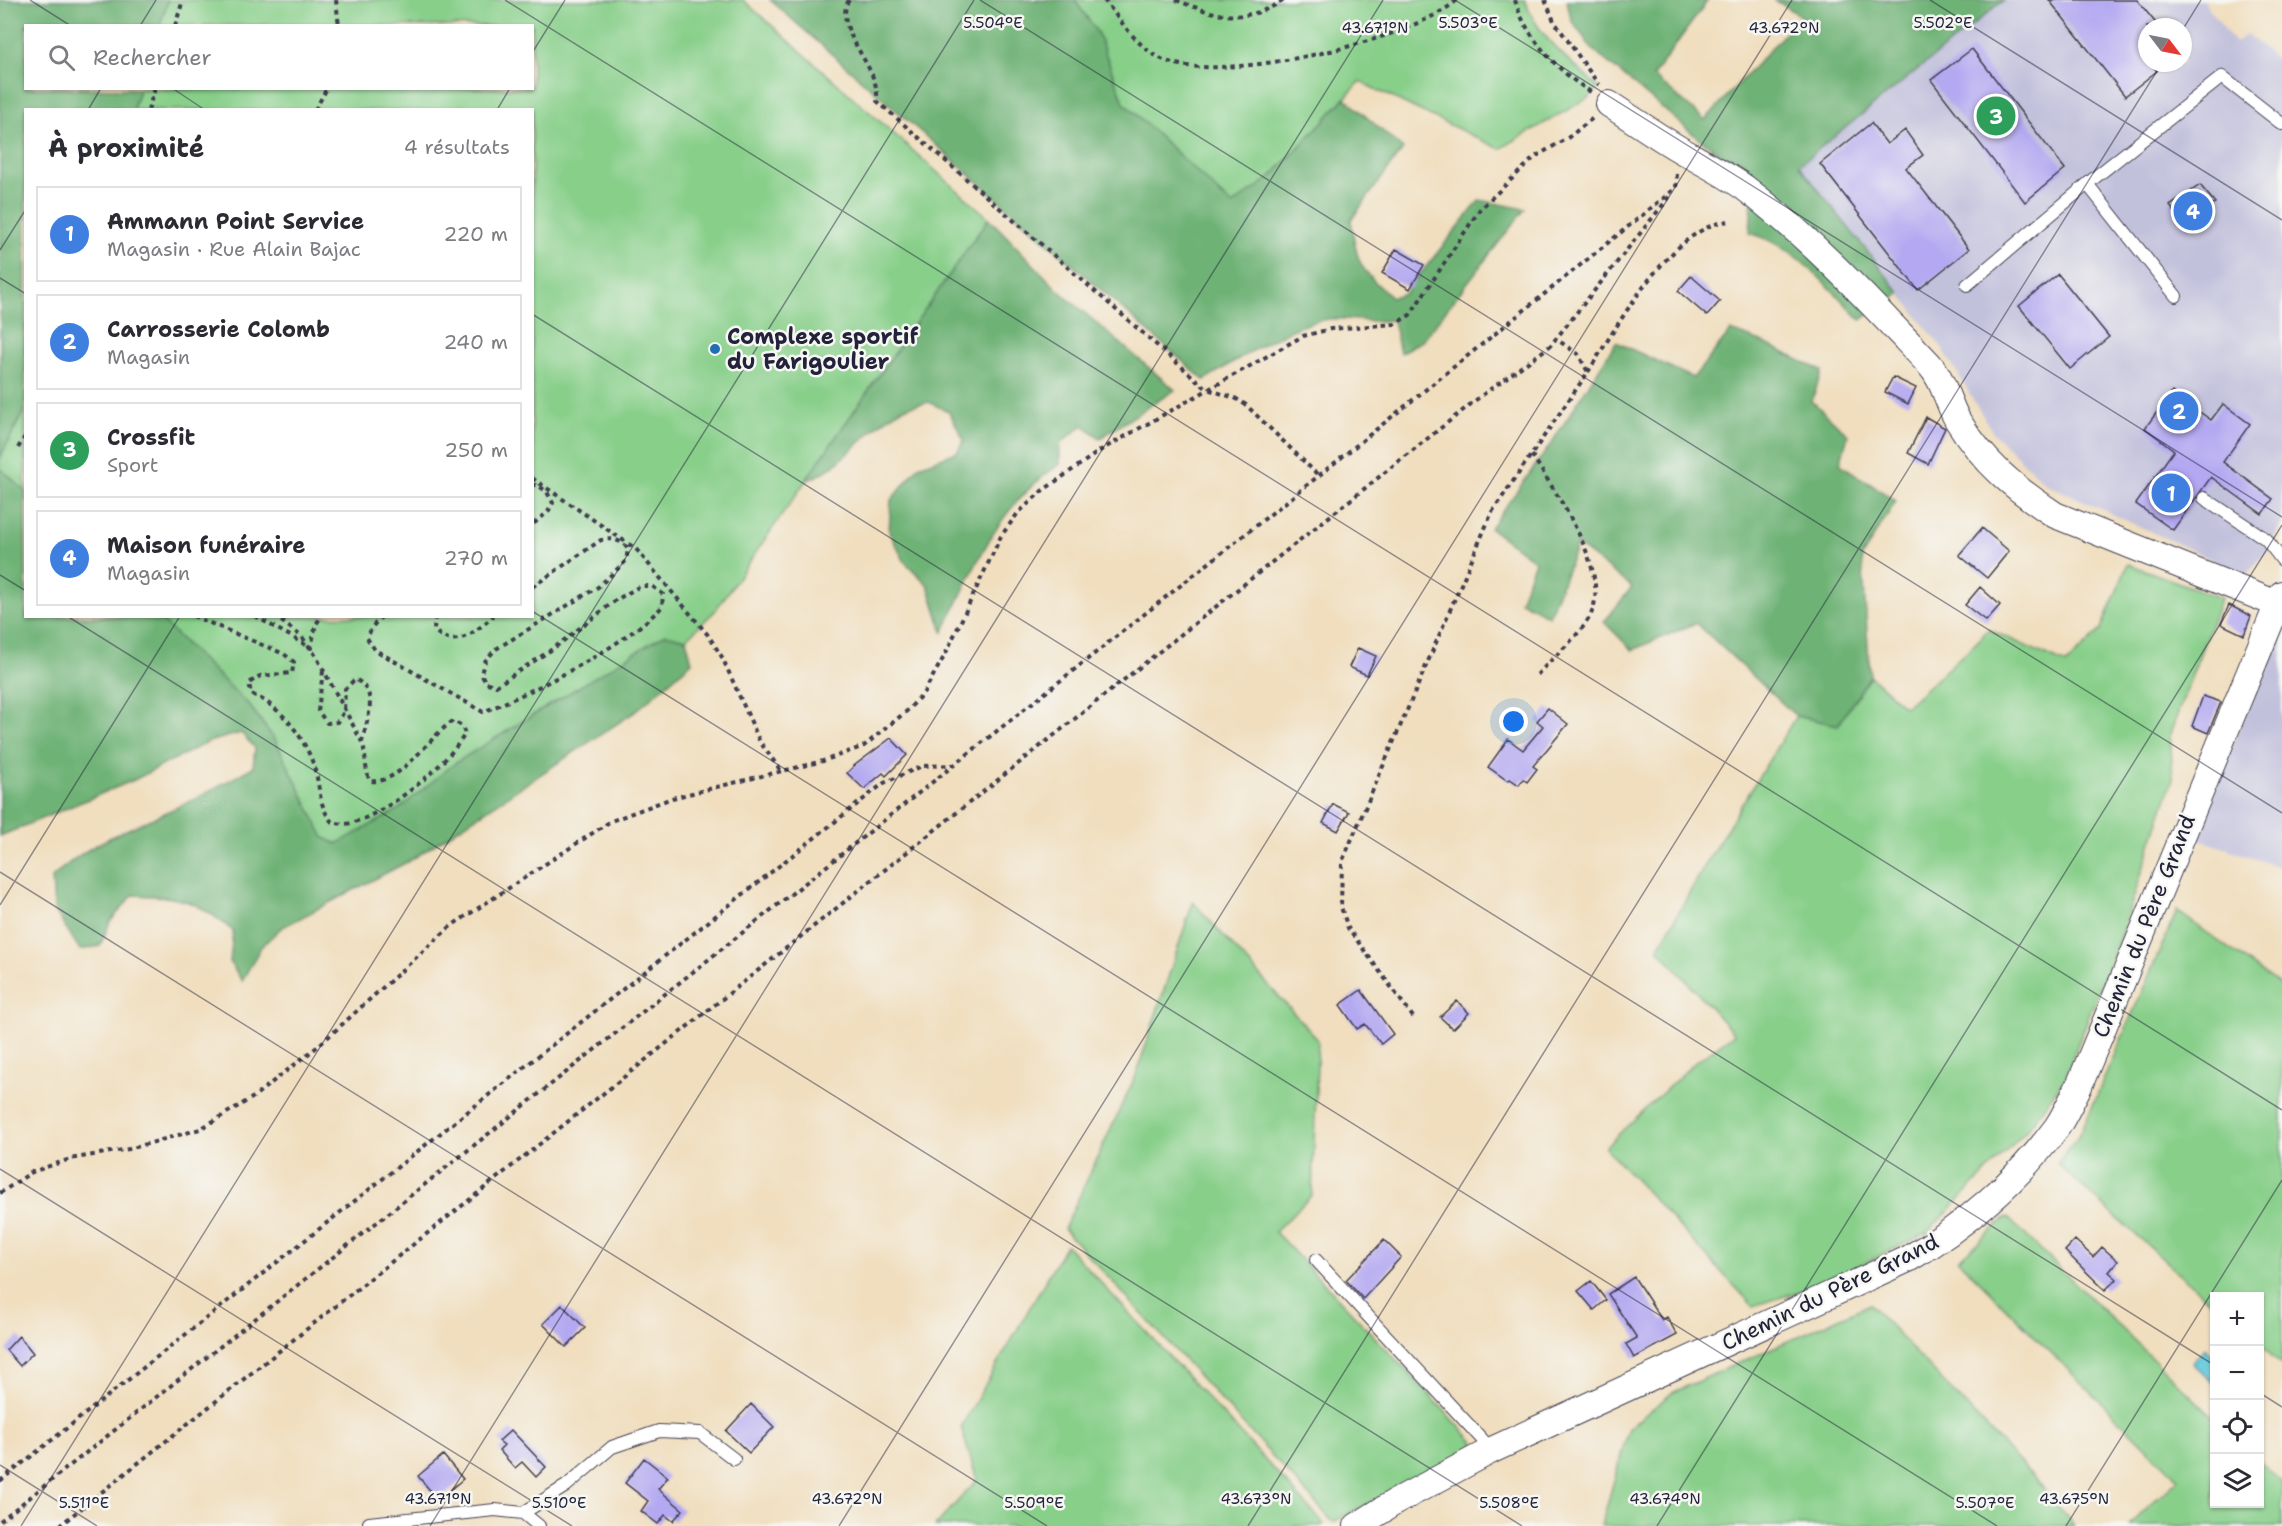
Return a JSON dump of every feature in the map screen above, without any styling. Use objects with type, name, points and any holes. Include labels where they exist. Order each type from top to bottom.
[{"type":"street","points":[[1609,104],[1671,145],[1742,186],[1769,207],[1873,305],[1934,369],[1956,418],[1975,447],[1999,475],[2028,497],[2055,514],[2280,601]]},
{"type":"street","name":"Chemin du Père Grand","points":[[1357,1526],[1395,1502],[1492,1450],[1908,1259],[1939,1241],[2022,1168],[2058,1126],[2079,1086],[2280,601]]},
{"type":"lane","points":[[1967,285],[2112,164],[2222,77],[2282,124]]},
{"type":"lane","points":[[2088,185],[2176,296]]},
{"type":"lane","points":[[2204,498],[2266,539],[2282,560]]},
{"type":"lane","points":[[1316,1260],[1492,1450]]},
{"type":"lane","points":[[523,1513],[566,1486],[612,1447],[659,1431],[700,1433],[734,1459]]},
{"type":"lane","points":[[369,1523],[495,1510],[523,1513],[539,1526]]},
{"type":"path","points":[[176,24],[183,0]]},
{"type":"path","points":[[336,0],[339,24]]},
{"type":"path","points":[[849,0],[843,15],[847,29],[866,59],[879,88],[877,100],[1207,389],[1236,398],[1246,405],[1319,477]]},
{"type":"path","points":[[1104,0],[1148,52],[1169,63],[1198,68],[1283,62],[1381,37],[1441,12],[1457,0]]},
{"type":"path","points":[[1176,0],[1208,13],[1233,17],[1270,9],[1284,0]]},
{"type":"path","points":[[1515,0],[1525,25],[1554,62],[1581,86],[1609,104]]},
{"type":"path","points":[[1545,0],[1554,21],[1577,57],[1595,78],[1609,104]]},
{"type":"path","points":[[149,108],[154,90]]},
{"type":"path","points":[[316,108],[326,90]]},
{"type":"path","points":[[0,1193],[32,1172],[70,1159],[129,1149],[200,1129],[252,1098],[317,1047],[451,926],[611,820],[672,798],[823,761],[864,746],[908,710],[924,692],[945,655],[1001,536],[1018,513],[1041,491],[1101,450],[1303,336],[1331,329],[1395,324],[1410,315],[1480,209],[1535,157],[1569,137],[1609,104]]},
{"type":"path","points":[[59,1526],[1556,339],[1676,188],[1677,171],[1671,145]]},
{"type":"path","points":[[0,1521],[1319,477],[1676,188]]},
{"type":"path","points":[[1413,1017],[1348,928],[1341,907],[1342,862],[1492,512],[1660,265],[1686,241],[1719,221],[1731,221]]},
{"type":"path","points":[[1556,339],[1578,354],[1588,372]]},
{"type":"path","points":[[18,448],[24,438]]},
{"type":"path","points":[[1532,455],[1573,523],[1597,586],[1596,602],[1589,619],[1536,676]]},
{"type":"path","points":[[534,479],[636,549],[708,634],[722,657],[760,742],[781,771]]},
{"type":"path","points":[[534,485],[538,485],[547,492],[553,502],[548,512],[534,523]]},
{"type":"path","points":[[381,618],[367,638],[375,650],[483,712],[584,663],[651,618],[662,607],[663,594],[652,586],[640,586],[616,600],[554,648],[496,686],[485,682],[481,673],[485,661],[496,649],[598,587],[626,561],[628,549],[623,542],[611,538],[601,540],[534,586]]},
{"type":"path","points":[[198,618],[284,654],[294,662],[292,673],[260,676],[249,682],[251,694],[268,700],[296,733],[315,769],[322,811],[332,822],[348,824],[370,815],[430,774],[457,748],[465,734],[462,726],[453,721],[439,730],[412,760],[393,776],[379,782],[370,781],[365,770],[366,755],[362,742],[323,669],[302,637],[278,618]]},
{"type":"path","points":[[258,618],[311,648]]},
{"type":"path","points":[[311,648],[316,624],[320,618]]},
{"type":"path","points":[[435,618],[434,630],[441,638],[454,641],[469,636],[492,618]]},
{"type":"path","points":[[323,669],[318,711],[327,723],[337,722],[344,712],[345,689],[355,679],[366,685],[372,698],[362,742]]},
{"type":"path","points":[[0,1481],[884,783],[922,766],[955,765]]},
{"type":"shaded area","points":[[2004,0],[2203,0],[2235,43],[2247,34],[2282,64],[2282,522],[2268,551],[2246,575],[2046,484],[1993,433],[1943,349],[1799,165]]},
{"type":"shaded area","points":[[2282,635],[2282,868],[2190,836]]},
{"type":"green space","points":[[0,0],[168,0],[160,24],[24,24],[24,90],[139,90],[133,108],[24,108],[24,410],[0,458]]},
{"type":"green space","name":"Complexe sportif du Farigoulier","points":[[168,0],[743,0],[989,218],[715,611],[686,639],[664,635],[455,763],[398,810],[338,844],[324,838],[275,740],[249,705],[159,618],[534,618],[534,108],[134,108],[139,90],[534,90],[534,24],[160,24]]},
{"type":"green space","points":[[770,0],[1075,0],[1098,34],[1124,103],[1232,205],[1270,178],[1345,98],[1403,149],[1351,220],[1355,246],[1361,264],[1372,279],[1392,297],[1404,294],[1480,200],[1525,209],[1422,341],[1400,353],[1393,320],[1328,319],[1313,322],[1281,335],[1204,380]]},
{"type":"green space","points":[[1075,0],[1525,0],[1530,13],[1546,37],[1598,87],[1590,97],[1500,149],[1360,82],[1270,178],[1232,205],[1124,103],[1098,34]]},
{"type":"green space","points":[[1567,0],[1708,0],[1653,76],[1705,120],[1801,16],[1775,0],[2004,0],[1799,165],[1900,293],[1861,320],[1796,257],[1766,239],[1750,233],[1753,178],[1693,134],[1593,50],[1571,20]]},
{"type":"green space","points":[[989,218],[1058,290],[1175,390],[1100,438],[1083,425],[1060,444],[1060,464],[1038,481],[1004,518],[978,560],[943,632],[928,585],[905,562],[889,532],[891,500],[919,466],[957,452],[964,440],[949,412],[929,402],[902,409],[877,426],[832,467],[805,481]]},
{"type":"green space","points":[[1731,331],[1764,343],[1822,371],[1812,401],[1848,435],[1840,464],[1896,501],[1862,556],[1870,676],[1838,725],[1796,716],[1696,623],[1632,650],[1604,622],[1632,587],[1577,545],[1549,616],[1520,601],[1535,561],[1490,528],[1551,444],[1616,342],[1693,378]]},
{"type":"green space","points":[[24,410],[24,490],[0,468],[0,458]]},
{"type":"green space","points":[[0,468],[24,490],[24,618],[159,618],[249,705],[275,740],[324,838],[337,844],[398,810],[455,763],[665,634],[686,639],[692,662],[635,712],[411,860],[281,928],[261,947],[242,981],[230,962],[233,931],[209,912],[176,899],[133,895],[110,922],[100,946],[80,950],[54,909],[52,878],[83,853],[100,843],[196,798],[253,767],[255,748],[241,733],[208,742],[134,780],[0,836]]},
{"type":"green space","points":[[2128,564],[2221,598],[2170,734],[2173,779],[2124,926],[2064,1080],[2026,1131],[1927,1233],[1820,1285],[1753,1306],[1605,1147],[1692,1065],[1734,1034],[1658,949],[1712,853],[1796,716],[1838,725],[1870,676],[1905,707],[1979,640],[1988,629],[2066,664],[2100,631]]},
{"type":"green space","points":[[1193,902],[1318,1040],[1312,1195],[1275,1232],[1476,1444],[1456,1458],[1333,1522],[1064,1229],[1136,1075]]},
{"type":"green space","points":[[2177,911],[2282,987],[2282,1365],[2264,1349],[2264,1292],[2210,1292],[2210,1301],[2057,1164],[2080,1134]]},
{"type":"green space","points":[[2007,1217],[2210,1414],[2210,1508],[2264,1508],[2264,1465],[2282,1483],[2282,1526],[2129,1526],[2178,1479],[1958,1260]]},
{"type":"green space","points":[[1066,1245],[1324,1524],[1321,1526],[935,1526],[977,1480],[961,1427]]},
{"type":"green space","points":[[1870,1304],[2040,1484],[2074,1526],[1601,1526],[1629,1428],[1672,1393]]},
{"type":"water","points":[[2204,1348],[2210,1354],[2210,1380],[2192,1363]]},
{"type":"building","points":[[2049,0],[2137,0],[2152,18],[2138,18],[2138,72],[2156,72],[2125,96]]},
{"type":"building","points":[[1972,49],[2065,169],[2025,202],[1931,80]]},
{"type":"building","points":[[1871,123],[1887,144],[1905,130],[1923,155],[1906,168],[1969,249],[1918,290],[1820,164]]},
{"type":"building","points":[[2200,185],[2215,203],[2205,211],[2208,214],[2188,229],[2170,206]]},
{"type":"building","points":[[1396,249],[1424,265],[1410,289],[1382,273]]},
{"type":"building","points":[[2058,274],[2109,337],[2070,369],[2019,306]]},
{"type":"building","points":[[1691,276],[1720,301],[1707,316],[1678,291]]},
{"type":"building","points":[[1893,377],[1916,388],[1908,404],[1885,392]]},
{"type":"building","points":[[2172,392],[2211,420],[2223,404],[2250,424],[2223,462],[2273,499],[2262,514],[2211,477],[2173,530],[2136,504],[2174,450],[2145,428]]},
{"type":"building","points":[[1926,417],[1945,428],[1928,464],[1908,453]]},
{"type":"building","points":[[1982,528],[2009,551],[1987,578],[1959,555]]},
{"type":"building","points":[[1980,587],[2000,605],[1986,621],[1965,605]]},
{"type":"building","points":[[2229,605],[2251,616],[2244,635],[2221,624]]},
{"type":"building","points":[[1358,648],[1376,656],[1367,675],[1349,667]]},
{"type":"building","points":[[2203,696],[2221,702],[2208,733],[2192,726]]},
{"type":"building","points":[[1548,708],[1568,724],[1533,766],[1537,769],[1527,782],[1523,779],[1519,785],[1510,779],[1508,781],[1488,767],[1508,739],[1523,750],[1543,726],[1537,721]]},
{"type":"building","points":[[891,738],[907,755],[886,776],[883,773],[864,789],[847,773]]},
{"type":"building","points":[[1333,804],[1349,812],[1338,831],[1323,823]]},
{"type":"building","points":[[1361,990],[1393,1034],[1381,1044],[1365,1024],[1357,1029],[1340,1005]]},
{"type":"building","points":[[1457,1001],[1469,1013],[1453,1029],[1440,1017]]},
{"type":"building","points":[[1384,1240],[1401,1257],[1363,1299],[1346,1280]]},
{"type":"building","points":[[2075,1240],[2093,1257],[2102,1247],[2118,1261],[2109,1272],[2117,1279],[2105,1290],[2065,1251]]},
{"type":"building","points":[[1634,1277],[1662,1320],[1667,1317],[1677,1335],[1634,1358],[1626,1344],[1637,1338],[1608,1294]]},
{"type":"building","points":[[1591,1281],[1606,1300],[1594,1310],[1578,1291]]},
{"type":"building","points":[[562,1305],[585,1328],[566,1347],[543,1324]]},
{"type":"building","points":[[19,1336],[33,1353],[20,1366],[6,1350]]},
{"type":"building","points":[[751,1404],[774,1427],[749,1453],[726,1431]]},
{"type":"building","points":[[511,1430],[546,1467],[536,1477],[522,1462],[515,1468],[499,1450],[504,1445],[499,1441]]},
{"type":"building","points":[[443,1455],[463,1479],[438,1500],[418,1476]]},
{"type":"building","points":[[644,1458],[668,1477],[658,1489],[683,1510],[673,1521],[665,1515],[658,1524],[641,1511],[648,1501],[625,1483]]},
{"type":"place","name":"Crossfit","points":[[1996,116]]},
{"type":"place","name":"Maison funéraire","points":[[2193,211]]},
{"type":"place","name":"Complexe sportif du Farigoulier","points":[[715,349]]},
{"type":"place","name":"Carrosserie Colomb","points":[[2179,411]]},
{"type":"place","name":"Ammann Point Service","points":[[2171,493]]}]
